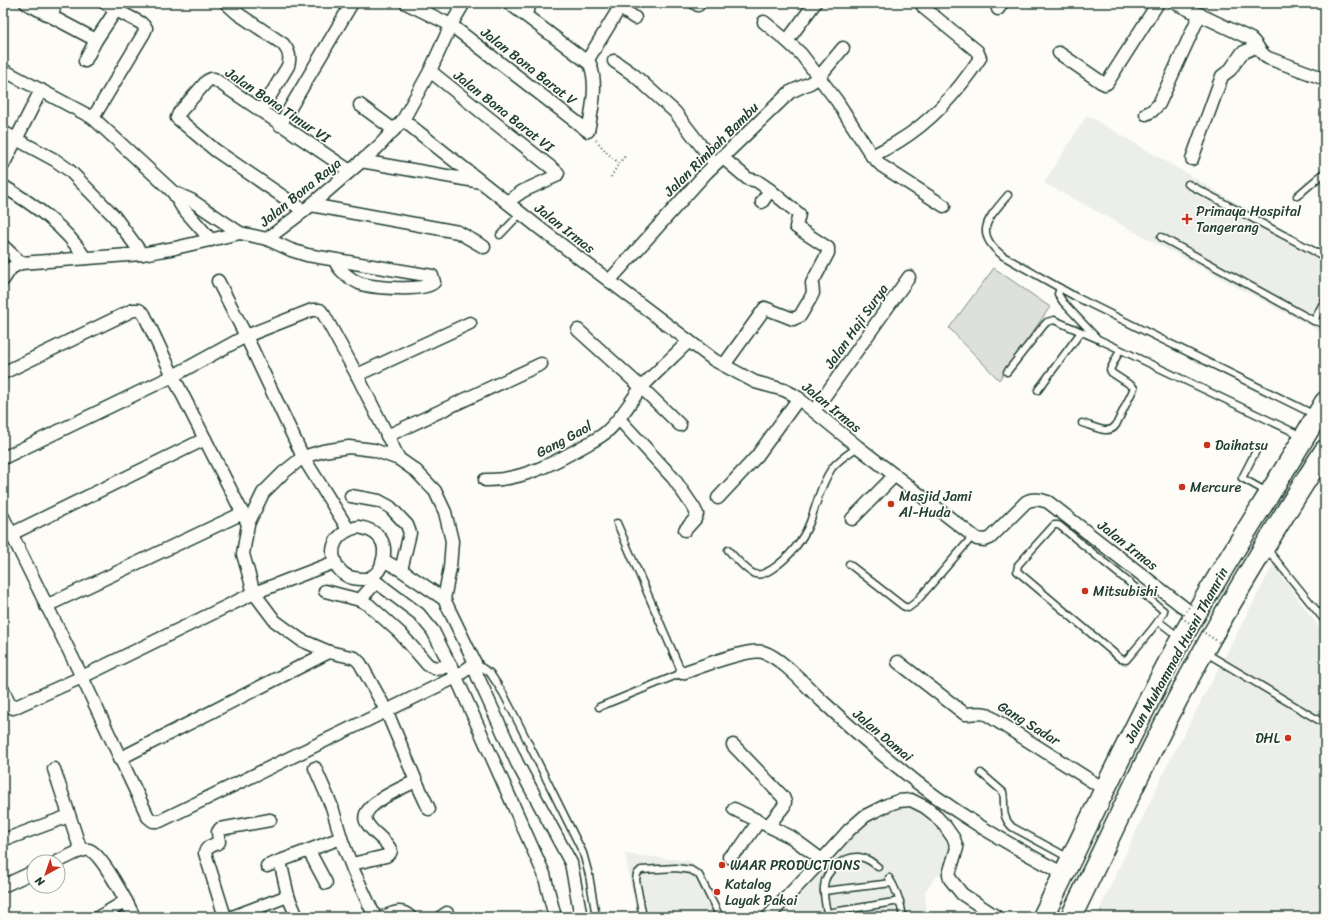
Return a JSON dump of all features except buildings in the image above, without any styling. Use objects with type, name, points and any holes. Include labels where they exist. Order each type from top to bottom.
[{"type":"main road","name":"Jalan Muhammad Husni Thamrin","points":[[1043,917],[1130,737],[1182,640],[1193,610],[1269,493],[1321,409]]},
{"type":"main road","name":"Jalan Muhammad Husni Thamrin","points":[[1071,917],[1154,745],[1203,652],[1265,546],[1325,450]]},
{"type":"street","points":[[26,3],[96,40]]},
{"type":"street","points":[[52,16],[55,3]]},
{"type":"street","points":[[93,118],[146,28],[105,3]]},
{"type":"street","points":[[226,3],[237,13],[283,44],[290,55],[288,66],[261,111]]},
{"type":"street","points":[[280,125],[352,3]]},
{"type":"street","name":"Jalan Bona Barat V","points":[[406,3],[451,26],[588,131]]},
{"type":"street","name":"Jalan Bona Raya","points":[[21,263],[142,254],[176,248],[240,233],[267,239],[307,208],[378,147],[404,120],[464,3]]},
{"type":"street","points":[[509,3],[587,61],[591,67],[594,82],[588,131]]},
{"type":"street","points":[[525,14],[531,3]]},
{"type":"street","points":[[787,41],[815,3]]},
{"type":"street","points":[[872,156],[899,141],[924,123],[945,104],[980,58],[977,51],[924,8],[921,3]]},
{"type":"street","points":[[1059,53],[1101,82],[1105,84],[1107,83],[1158,3]]},
{"type":"street","points":[[1175,3],[1251,39],[1263,55],[1268,58],[1325,79]]},
{"type":"street","points":[[587,61],[617,5],[635,18]]},
{"type":"street","points":[[85,61],[96,40],[116,10]]},
{"type":"street","points":[[1146,114],[1152,111],[1159,104],[1200,14]]},
{"type":"street","points":[[764,22],[801,54],[837,101],[872,156],[882,166],[944,206]]},
{"type":"street","points":[[1192,159],[1222,76],[1230,70],[1242,53],[1257,46]]},
{"type":"street","name":"Jalan Rimbah Bambu","points":[[609,282],[654,229],[718,160],[790,92],[819,77],[843,48]]},
{"type":"street","points":[[614,62],[634,75],[675,112],[718,160],[748,179],[757,181],[798,214],[796,227],[828,248],[828,253],[812,283],[812,293],[810,299],[800,316],[793,319],[765,308],[724,365]]},
{"type":"street","points":[[3,70],[93,118],[173,192],[182,207],[210,240]]},
{"type":"street","name":"Jalan Bona Barat VI","points":[[430,71],[558,174],[523,191],[507,202]]},
{"type":"street","name":"Jalan Bona Timur VI","points":[[307,208],[215,150],[177,118],[207,81],[214,79],[350,171]]},
{"type":"street","points":[[3,165],[41,90]]},
{"type":"street","points":[[360,105],[394,130]]},
{"type":"street","points":[[404,120],[482,182]]},
{"type":"street","points":[[3,132],[55,160],[69,170],[114,216],[142,254]]},
{"type":"street","name":"Jalan Irmas","points":[[361,161],[482,182],[609,282],[724,365],[755,382],[784,390],[800,398],[858,447],[973,536],[981,540],[990,538],[1026,502],[1030,500],[1036,499],[1048,502],[1193,610]]},
{"type":"street","points":[[3,186],[32,203],[56,224],[76,245],[85,258]]},
{"type":"street","points":[[762,202],[770,190]]},
{"type":"street","points":[[173,192],[191,200],[240,233]]},
{"type":"street","points":[[307,208],[458,232],[484,247]]},
{"type":"street","points":[[267,239],[291,250],[335,260],[432,276],[434,282],[430,285],[414,287],[371,286],[359,283],[349,277],[336,265],[335,260]]},
{"type":"street","points":[[3,246],[21,263],[11,268],[3,280]]},
{"type":"street","name":"Jalan Haji Surya","points":[[814,411],[909,277]]},
{"type":"street","points":[[218,281],[246,336],[303,457],[348,529]]},
{"type":"street","points":[[3,373],[133,310],[139,310],[144,314],[173,376],[245,518],[244,554],[254,593],[275,622],[301,640],[329,652],[355,658],[360,663],[386,710],[429,809]]},
{"type":"street","points":[[3,458],[173,376],[246,336],[312,310],[320,310],[357,375],[399,460]]},
{"type":"street","points":[[357,375],[470,323]]},
{"type":"street","points":[[578,330],[680,425]]},
{"type":"street","name":"Gang Gaol","points":[[485,480],[512,478],[539,469],[605,434],[619,419],[642,388],[689,341]]},
{"type":"street","points":[[387,436],[541,364]]},
{"type":"street","points":[[718,498],[757,456],[800,398]]},
{"type":"street","points":[[619,419],[674,479],[694,508],[697,514],[695,519],[685,530]]},
{"type":"street","points":[[7,536],[205,439]]},
{"type":"street","points":[[46,606],[245,518],[263,494],[283,473],[303,457],[323,451],[349,448],[374,450],[399,460],[416,471],[435,491],[445,512],[452,541],[450,568],[444,599]]},
{"type":"street","points":[[852,519],[895,475]]},
{"type":"street","points":[[351,496],[379,501],[390,507],[407,525],[410,533],[402,570]]},
{"type":"street","points":[[3,517],[7,536],[46,606],[82,677],[119,759],[148,817],[153,821],[160,821],[386,710],[454,672],[476,663]]},
{"type":"street","points":[[360,600],[374,580],[385,552],[383,542],[377,534],[368,528],[358,527],[348,529],[340,535],[335,543],[333,552],[335,562],[340,571],[349,577],[374,580],[419,614],[433,631],[454,672],[544,874],[555,917]]},
{"type":"street","points":[[383,560],[402,570],[444,599],[476,663],[477,674],[517,763],[571,863],[580,917]]},
{"type":"street","points":[[3,690],[10,706],[14,708],[82,677],[254,593],[335,562]]},
{"type":"street","points":[[324,591],[360,600],[369,605],[400,633],[428,665],[454,672]]},
{"type":"street","points":[[119,759],[329,652]]},
{"type":"street","name":"Jalan Damai","points":[[682,673],[747,652],[762,652],[770,655],[781,663],[844,721],[932,794],[1017,849],[1067,867]]},
{"type":"street","name":"Gang Sadar","points":[[898,662],[965,714],[978,712],[986,714],[1104,790]]},
{"type":"street","points":[[729,857],[742,847],[764,823],[784,806],[785,802],[783,797],[732,745]]},
{"type":"street","points":[[315,768],[332,807],[341,838],[354,872],[375,917]]},
{"type":"street","points":[[54,769],[81,851]]},
{"type":"street","points":[[352,864],[386,856],[390,853],[391,850],[388,845],[376,835],[365,820],[365,814],[377,801],[416,781]]},
{"type":"street","points":[[768,917],[849,830],[864,816],[898,801],[911,800],[925,807],[934,814],[946,826],[954,839],[957,848],[949,874],[950,879],[962,894],[997,917]]},
{"type":"street","points":[[734,809],[791,837],[822,860]]},
{"type":"street","points":[[3,839],[69,816]]},
{"type":"street","points":[[224,917],[205,853],[206,850],[219,842],[218,832],[220,829],[270,820]]},
{"type":"street","points":[[267,866],[341,838]]},
{"type":"street","points":[[66,858],[81,851],[90,850],[94,852],[107,868],[134,917]]},
{"type":"street","points":[[309,851],[326,883]]},
{"type":"street","points":[[280,861],[288,896],[297,917]]},
{"type":"street","points":[[3,886],[26,875]]},
{"type":"street","points":[[232,917],[288,896]]},
{"type":"street","points":[[99,917],[126,901]]},
{"type":"street","points":[[383,917],[400,911],[406,912],[410,917]]},
{"type":"lane","points":[[1297,196],[1325,172]]},
{"type":"lane","points":[[1188,184],[1325,257]]},
{"type":"lane","points":[[1008,195],[988,219],[985,229],[989,241],[1003,256],[1060,288],[1182,350],[1321,409]]},
{"type":"lane","points":[[500,235],[521,213]]},
{"type":"lane","points":[[1161,237],[1314,321],[1325,324]]},
{"type":"lane","points":[[1060,288],[1058,294],[1063,302],[1098,339]]},
{"type":"lane","points":[[1314,321],[1325,299]]},
{"type":"lane","points":[[1007,372],[1047,322],[1054,320],[1098,339],[1304,437]]},
{"type":"lane","points":[[1038,390],[1081,332]]},
{"type":"lane","points":[[1082,423],[1107,431],[1116,425],[1134,388],[1110,370],[1120,350]]},
{"type":"lane","points":[[728,550],[751,572],[756,574],[766,573],[779,564],[798,544],[809,523],[824,482],[832,469],[838,461],[858,447]]},
{"type":"lane","points":[[1257,449],[1242,478],[1269,493]]},
{"type":"lane","points":[[599,707],[682,673],[617,523]]},
{"type":"lane","points":[[1058,525],[1163,609],[1164,612],[1158,621],[1127,659],[1123,660],[1020,574],[1017,571],[1017,567],[1052,526],[1058,525]]},
{"type":"lane","points":[[849,564],[908,608],[916,602],[973,536]]},
{"type":"lane","points":[[1265,546],[1325,621]]},
{"type":"lane","points":[[1158,621],[1182,640]]},
{"type":"lane","points":[[1203,652],[1325,724]]},
{"type":"lane","points":[[476,663],[490,673],[503,693],[583,853],[591,881],[596,917]]},
{"type":"lane","points":[[981,773],[1003,792],[1004,815],[1007,822],[1067,867]]},
{"type":"lane","points":[[878,867],[867,859],[860,857],[841,863],[829,874],[825,882],[824,891],[828,915],[900,901]]},
{"type":"lane","points":[[643,917],[636,880],[637,874],[641,870],[676,868],[691,870],[699,875],[720,917]]},
{"type":"lane","points":[[824,891],[891,881],[900,901],[903,917]]},
{"type":"lane","points":[[1320,917],[1325,910]]},
{"type":"path","points":[[588,131],[607,153],[619,163]]},
{"type":"path","points":[[611,177],[619,163],[626,155]]},
{"type":"path","points":[[1193,610],[1182,618],[1220,642],[1228,629]]},
{"type":"shaded area","name":"Primaya Hospital Tangerang","points":[[1087,115],[1325,255],[1325,334],[1044,183]]},
{"type":"shaded area","points":[[994,268],[1050,307],[999,380],[949,328]]},
{"type":"shaded area","points":[[1273,565],[1325,635],[1325,917],[1096,917],[1165,770]]},
{"type":"shaded area","points":[[906,805],[917,807],[929,815],[945,832],[952,847],[944,877],[938,874],[925,891],[927,917],[789,917],[801,894],[820,870],[866,820],[888,809]]},
{"type":"shaded area","points":[[625,854],[690,861],[702,874],[725,917],[637,917]]},
{"type":"place","name":"Primaya Hospital Tangerang","points":[[1187,219]]},
{"type":"place","name":"Daihatsu","points":[[1207,445]]},
{"type":"place","name":"Mercure","points":[[1182,487]]},
{"type":"place","name":"Masjid Jami Al-Huda","points":[[891,504]]},
{"type":"place","name":"Mitsubishi","points":[[1085,591]]},
{"type":"place","name":"DHL","points":[[1288,738]]},
{"type":"place","name":"WAAR PRODUCTIONS","points":[[722,865]]},
{"type":"place","name":"Katalog Layak Pakai","points":[[717,892]]}]
